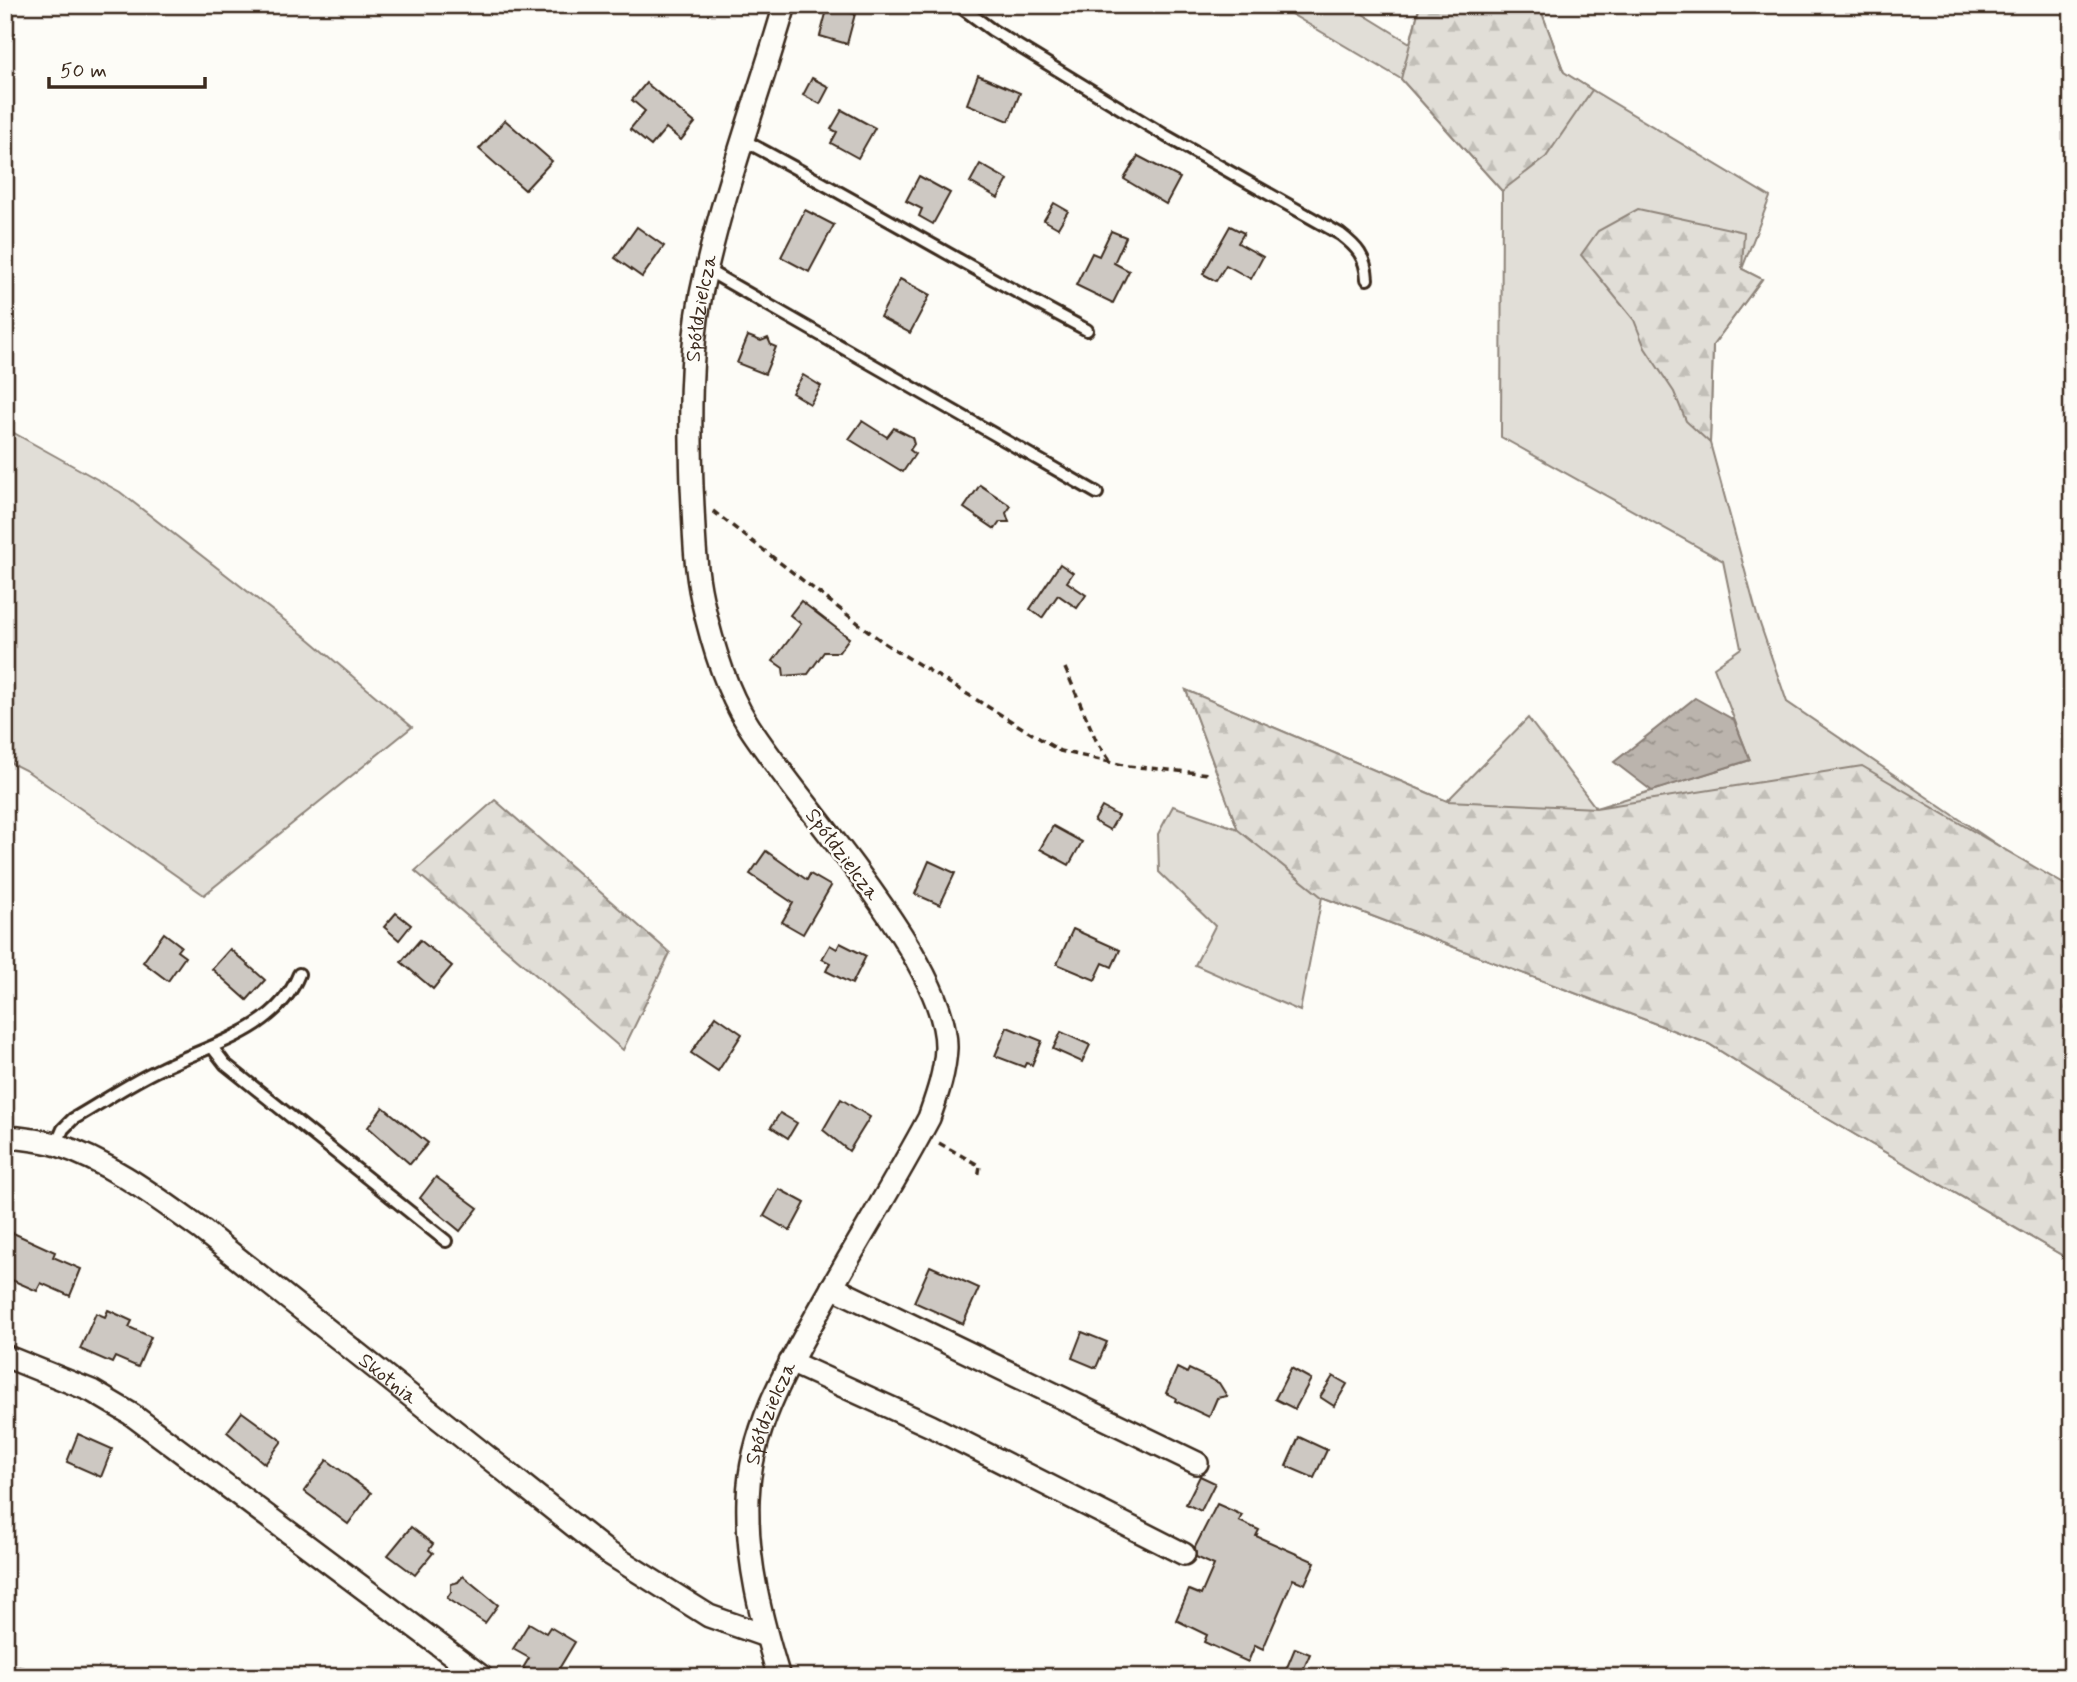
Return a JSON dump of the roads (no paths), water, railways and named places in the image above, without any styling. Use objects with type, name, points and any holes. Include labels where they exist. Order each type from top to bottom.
[{"type":"street","name":"Spółdzielcza","points":[[779,1677],[766,1636],[750,1549],[748,1497],[759,1434],[790,1362],[921,1133],[942,1081],[946,1046],[937,1006],[922,973],[882,906],[745,721],[720,663],[701,597],[693,501],[692,358],[707,270],[743,139],[785,5]]},
{"type":"street","name":"Skotnia","points":[[5,1136],[56,1144],[97,1162],[144,1188],[202,1230],[607,1552],[709,1616],[766,1636]]},
{"type":"street","points":[[832,1287],[1196,1463]]},
{"type":"street","points":[[5,1356],[92,1391],[131,1414],[482,1677]]},
{"type":"street","points":[[790,1362],[931,1426],[1184,1553]]},
{"type":"lane","points":[[957,5],[992,30],[1166,136],[1340,234],[1355,246],[1366,262],[1367,279]]},
{"type":"lane","points":[[743,139],[857,201],[960,264],[1087,330]]},
{"type":"lane","points":[[707,270],[1097,494]]},
{"type":"lane","points":[[56,1144],[63,1129],[73,1119],[160,1068],[212,1047],[267,1018],[282,1005],[299,974]]},
{"type":"lane","points":[[212,1047],[225,1064],[446,1241]]},
{"type":"water","points":[[1695,698],[1734,720],[1750,760],[1652,791],[1614,762]]}]
